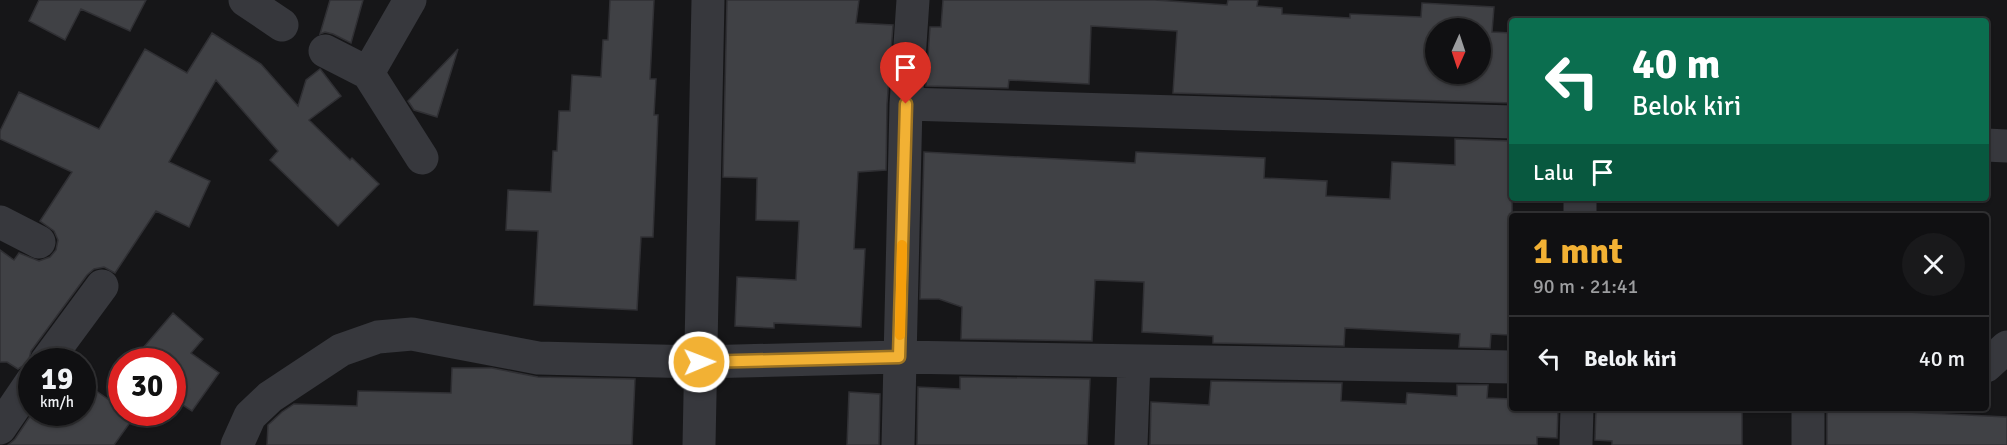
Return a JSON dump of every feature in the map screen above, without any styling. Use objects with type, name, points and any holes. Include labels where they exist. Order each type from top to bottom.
[{"type":"street","points":[[245,0],[282,25]]},
{"type":"street","points":[[368,73],[410,0]]},
{"type":"street","points":[[699,445],[708,0]]},
{"type":"street","points":[[898,445],[906,104],[913,0]]},
{"type":"street","points":[[325,51],[368,73],[422,158]]},
{"type":"street","points":[[906,104],[1509,122]]},
{"type":"street","points":[[1989,145],[2007,146]]},
{"type":"street","points":[[0,222],[39,242]]},
{"type":"street","points":[[56,348],[102,286]]},
{"type":"street","points":[[237,445],[250,416],[270,397],[341,350],[378,337],[412,334],[538,358],[699,362],[899,357],[1509,367]]},
{"type":"street","points":[[1989,363],[2007,347]]},
{"type":"street","points":[[1131,445],[1134,362]]},
{"type":"street","points":[[0,428],[18,402]]},
{"type":"street","points":[[1576,445],[1577,411]]},
{"type":"street","points":[[1808,411],[1808,445]]},
{"type":"building","points":[[39,0],[146,0],[130,31],[81,9],[65,40],[29,21]]},
{"type":"building","points":[[330,0],[363,0],[351,43],[333,34],[325,32],[320,34]]},
{"type":"building","points":[[610,0],[654,0],[650,79],[656,79],[654,115],[658,115],[653,237],[641,237],[637,310],[534,305],[538,231],[506,230],[508,190],[551,192],[553,151],[557,151],[559,111],[570,111],[572,75],[601,77],[603,40],[608,40]]},
{"type":"building","points":[[727,0],[859,0],[856,23],[893,25],[887,104],[886,170],[858,172],[854,249],[865,249],[861,327],[774,323],[774,328],[735,326],[737,277],[796,280],[799,221],[756,220],[757,178],[723,177]]},
{"type":"building","points":[[943,0],[1155,0],[1227,5],[1228,0],[1258,0],[1257,6],[1282,8],[1282,14],[1350,18],[1350,14],[1421,17],[1422,3],[1494,7],[1492,32],[1509,33],[1509,103],[1173,93],[1177,31],[1091,26],[1089,84],[1009,80],[1008,88],[926,86],[930,27],[941,27]]},
{"type":"building","points":[[212,33],[261,64],[298,106],[306,80],[320,69],[341,96],[309,120],[350,160],[352,158],[379,184],[338,226],[270,160],[278,151],[216,80],[169,162],[210,181],[189,227],[156,211],[115,273],[104,267],[94,269],[87,275],[33,348],[18,348],[18,369],[7,362],[0,362],[0,250],[14,260],[19,253],[39,261],[50,257],[56,250],[58,240],[54,231],[40,221],[72,172],[0,139],[0,131],[19,92],[99,129],[145,49],[187,73]]},
{"type":"building","points":[[458,49],[437,117],[414,110],[408,101]]},
{"type":"building","points":[[1455,139],[1509,141],[1509,201],[1512,201],[1512,213],[1509,213],[1509,335],[1491,334],[1490,348],[1459,347],[1460,334],[1345,328],[1344,346],[1213,343],[1213,336],[1142,332],[1144,282],[1095,280],[1092,341],[961,339],[962,307],[939,299],[920,299],[924,152],[1135,163],[1136,152],[1265,158],[1264,178],[1327,181],[1326,196],[1390,199],[1392,162],[1455,165]]},
{"type":"building","points":[[173,313],[203,339],[191,353],[219,373],[192,411],[186,407],[186,348],[143,348]]},
{"type":"building","points":[[452,368],[492,368],[538,377],[635,379],[632,445],[267,445],[268,425],[294,404],[357,406],[358,391],[451,393]]},
{"type":"building","points":[[960,377],[1090,379],[1087,445],[917,445],[918,387],[960,389]]},
{"type":"building","points":[[1211,381],[1342,383],[1341,401],[1406,404],[1407,393],[1457,396],[1457,385],[1488,385],[1487,398],[1509,399],[1509,411],[1558,411],[1557,438],[1537,437],[1537,445],[1150,445],[1151,402],[1209,405]]},
{"type":"building","points":[[96,391],[108,399],[108,426],[128,426],[114,445],[8,445],[24,426],[96,426]]},
{"type":"building","points":[[849,392],[880,394],[879,445],[847,445]]},
{"type":"building","points":[[1596,411],[1742,412],[1742,445],[1612,445],[1612,441],[1595,440]]},
{"type":"building","points":[[1827,411],[1887,411],[2007,417],[2007,445],[1827,445]]},
{"type":"slow traffic","points":[[900,335],[902,245]]},
{"type":"route","points":[[699,362],[899,357],[906,104]]}]
